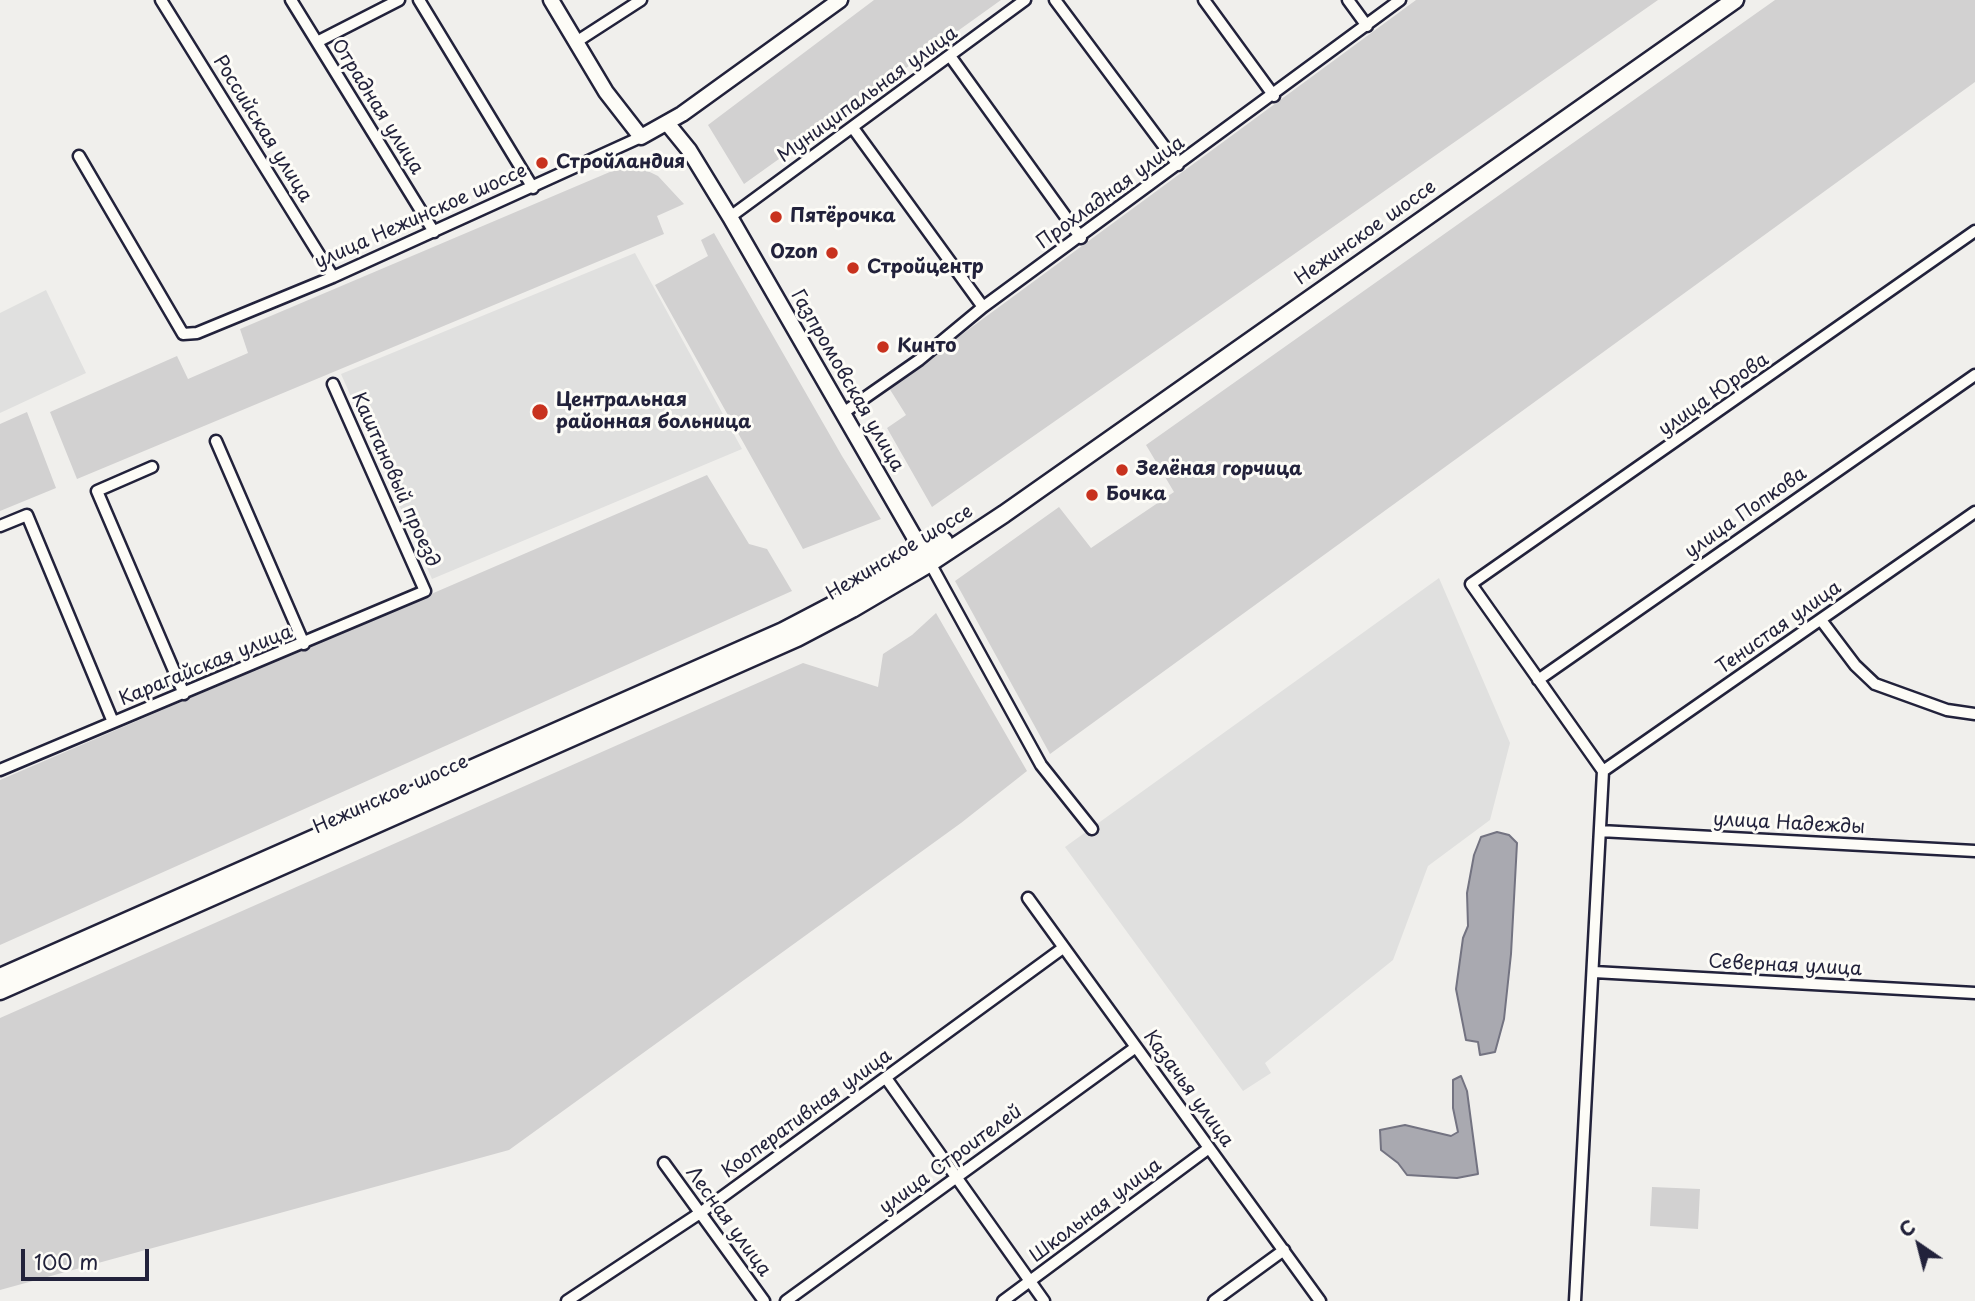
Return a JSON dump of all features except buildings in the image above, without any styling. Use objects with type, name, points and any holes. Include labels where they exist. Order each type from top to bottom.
[{"type":"main road","points":[[551,0],[616,107],[641,137]]},
{"type":"main road","name":"улица Нежинское шоссе","points":[[641,137],[667,123],[840,0]]},
{"type":"main road","name":"Нежинское шоссе","points":[[0,977],[783,631],[927,559],[1722,0]]},
{"type":"main road","name":"Нежинское шоссе","points":[[0,991],[797,638],[927,559],[1735,0]]},
{"type":"main road","name":"Газпромовская улица","points":[[667,123],[694,158],[730,217],[927,559]]},
{"type":"street","name":"Российская улица","points":[[161,0],[333,277]]},
{"type":"street","name":"Отрадная улица","points":[[291,0],[434,232]]},
{"type":"street","points":[[317,42],[399,0]]},
{"type":"street","points":[[419,0],[533,188]]},
{"type":"street","points":[[576,42],[641,0]]},
{"type":"street","name":"Муниципальная улица","points":[[730,217],[1025,0]]},
{"type":"street","points":[[1055,0],[1178,165]]},
{"type":"street","points":[[1205,0],[1274,96]]},
{"type":"street","points":[[1348,0],[1367,26]]},
{"type":"street","name":"Прохладная улица","points":[[843,413],[939,346],[984,307],[1274,96],[1400,0]]},
{"type":"street","points":[[950,56],[1081,238]]},
{"type":"street","points":[[853,128],[984,307]]},
{"type":"street","name":"улица Нежинское шоссе","points":[[79,156],[183,334],[197,333],[333,277],[641,137]]},
{"type":"street","name":"улица Юрова","points":[[1538,680],[1471,584],[1975,231]]},
{"type":"street","name":"улица Попкова","points":[[1538,680],[1975,375]]},
{"type":"street","name":"Каштановый проезд","points":[[334,384],[425,591]]},
{"type":"street","points":[[216,441],[304,645]]},
{"type":"street","points":[[152,467],[97,491],[184,694]]},
{"type":"street","name":"Тенистая улица","points":[[1603,771],[1975,512]]},
{"type":"street","points":[[0,526],[27,515],[113,722]]},
{"type":"street","points":[[927,559],[1041,765],[1091,829]]},
{"type":"street","name":"Карагайская улица","points":[[0,771],[304,645],[425,591]]},
{"type":"street","points":[[1821,620],[1855,666],[1875,684],[1947,710],[1975,714]]},
{"type":"street","points":[[1538,680],[1603,771],[1575,1301]]},
{"type":"street","name":"улица Надежды","points":[[1600,831],[1975,851]]},
{"type":"street","name":"Казачья улица","points":[[1028,898],[1320,1301]]},
{"type":"street","name":"Кооперативная улица","points":[[567,1301],[700,1213],[1063,948]]},
{"type":"street","name":"Северная улица","points":[[1594,972],[1975,993]]},
{"type":"street","name":"улица Строителей","points":[[786,1301],[1136,1047]]},
{"type":"street","points":[[886,1078],[1044,1301]]},
{"type":"street","name":"Школьная улица","points":[[1003,1301],[1209,1148]]},
{"type":"street","name":"Лесная улица","points":[[664,1163],[764,1301]]},
{"type":"street","points":[[1214,1301],[1284,1250]]},
{"type":"shaded area","points":[[874,0],[1001,0],[744,184],[708,125]]},
{"type":"shaded area","points":[[1416,0],[1658,0],[932,507],[887,428],[906,415],[889,388]]},
{"type":"shaded area","points":[[1775,0],[1975,0],[1975,82],[1050,754],[955,581],[1059,507],[1091,548],[1174,492],[1146,445]]},
{"type":"shaded area","points":[[631,163],[658,176],[684,204],[657,216],[664,234],[77,479],[50,412],[177,356],[188,379],[248,353],[240,329]]},
{"type":"shaded area","points":[[714,233],[881,519],[803,549],[655,285],[708,256],[701,240]]},
{"type":"shaded area","name":"Центральная районная больница","points":[[635,253],[742,449],[432,579],[341,374]]},
{"type":"shaded area","points":[[46,290],[86,373],[0,413],[0,313]]},
{"type":"shaded area","points":[[27,412],[56,488],[0,511],[0,424]]},
{"type":"shaded area","points":[[707,475],[749,544],[767,549],[792,591],[0,945],[0,780]]},
{"type":"shaded area","points":[[1439,578],[1510,743],[1490,820],[1428,866],[1393,960],[1265,1063],[1271,1073],[1243,1091],[1065,847]]},
{"type":"shaded area","points":[[936,613],[1027,771],[961,823],[509,1150],[0,1290],[0,1018],[803,663],[878,687],[883,654],[912,635]]},
{"type":"shaded area","points":[[1497,832],[1509,835],[1517,843],[1511,954],[1504,1019],[1495,1052],[1480,1055],[1478,1042],[1466,1040],[1456,989],[1463,938],[1468,926],[1467,893],[1474,855],[1481,837]]},
{"type":"shaded area","points":[[1461,1076],[1467,1091],[1478,1174],[1457,1178],[1407,1175],[1398,1163],[1381,1150],[1380,1130],[1405,1125],[1451,1136],[1458,1132],[1453,1108],[1453,1080]]},
{"type":"shaded area","points":[[1652,1187],[1700,1189],[1698,1229],[1650,1226]]},
{"type":"place","name":"Стройландия","points":[[542,163]]},
{"type":"place","name":"Пятёрочка","points":[[776,217]]},
{"type":"place","name":"Ozon","points":[[832,253]]},
{"type":"place","name":"Стройцентр","points":[[853,268]]},
{"type":"place","name":"Кинто","points":[[883,347]]},
{"type":"place","name":"Центральная районная больница","points":[[540,412]]},
{"type":"place","name":"Зелёная горчица","points":[[1122,470]]},
{"type":"place","name":"Бочка","points":[[1092,495]]}]
